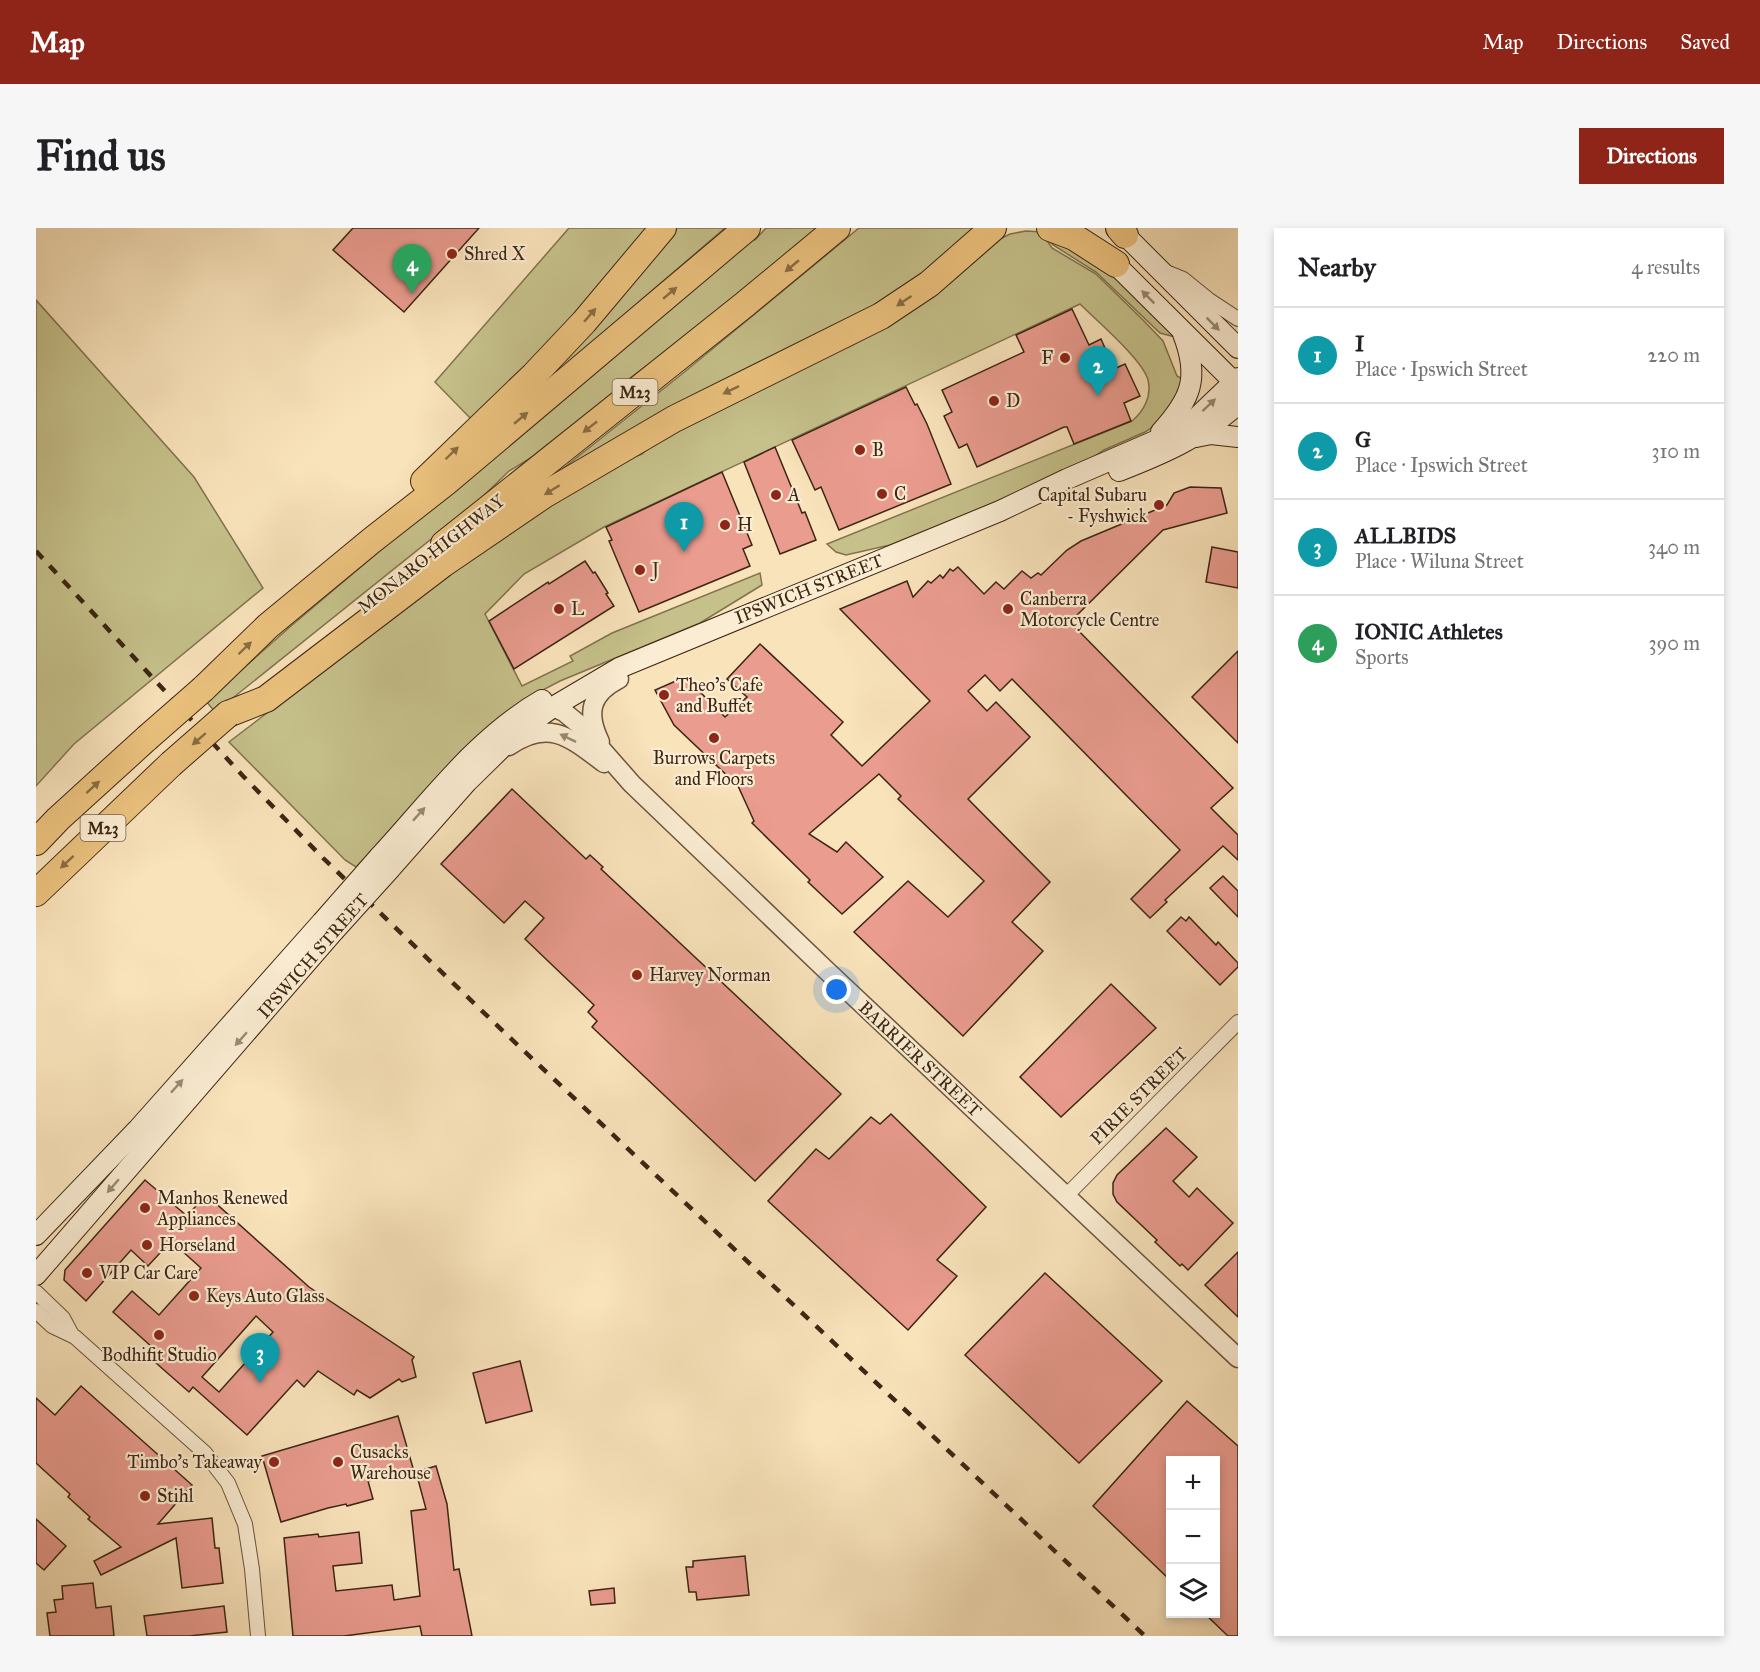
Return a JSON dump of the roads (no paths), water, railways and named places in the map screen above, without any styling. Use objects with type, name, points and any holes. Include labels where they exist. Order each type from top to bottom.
[{"type":"highway","points":[[370,541],[378,525],[534,375],[584,322],[663,228]]},
{"type":"highway","name":"M23","points":[[36,842],[58,819],[268,626],[370,541],[445,483],[747,228]]},
{"type":"highway","name":"MONARO HIGHWAY","points":[[36,893],[171,764],[228,714],[744,305],[837,228]]},
{"type":"highway","points":[[1050,228],[1074,237],[1116,264]]},
{"type":"highway","points":[[228,714],[266,699],[442,564],[544,495],[695,408],[881,316],[929,284],[994,229]]},
{"type":"main road","points":[[1079,228],[1180,329],[1237,382]]},
{"type":"main road","points":[[1120,230],[1238,348]]},
{"type":"main road","points":[[1151,443],[1179,412],[1190,388],[1191,365],[1180,329]]},
{"type":"main road","name":"IPSWICH STREET","points":[[36,1275],[155,1124],[328,927],[386,863],[517,733],[553,707],[619,668],[645,656],[1000,511],[1067,479],[1171,435],[1195,419],[1237,382]]},
{"type":"main road","name":"IPSWICH STREET","points":[[1000,511],[1078,488],[1167,452],[1196,437],[1238,404]]},
{"type":"main road","points":[[1196,437],[1211,434],[1238,437]]},
{"type":"main road","name":"IPSWICH STREET","points":[[386,863],[473,754],[499,729],[519,713],[569,685],[619,668]]},
{"type":"main road","points":[[519,713],[541,706],[553,707]]},
{"type":"main road","name":"IPSWICH STREET","points":[[36,1235],[155,1124]]},
{"type":"street","points":[[1159,269],[1184,279],[1209,300],[1238,319]]},
{"type":"street","points":[[603,749],[592,720],[596,696],[605,686],[619,678],[645,656]]},
{"type":"street","name":"BARRIER STREET","points":[[553,707],[574,720],[603,749],[632,784],[833,977],[1238,1358]]},
{"type":"street","points":[[483,765],[519,740],[535,733],[553,732],[570,738],[632,784]]},
{"type":"street","name":"PIRIE STREET","points":[[1066,1196],[1238,1022]]},
{"type":"street","points":[[36,1292],[63,1318],[72,1335]]},
{"type":"street","points":[[36,1311],[52,1326],[72,1335],[205,1453],[228,1483],[246,1524],[258,1636]]},
{"type":"railway","points":[[36,551],[243,776],[323,858],[505,1033],[1145,1636]]},
{"type":"place","name":"Shred X","points":[[452,254]]},
{"type":"place","name":"IONIC Athletes","points":[[412,294]]},
{"type":"place","name":"F","points":[[1065,358]]},
{"type":"place","name":"G","points":[[1098,396]]},
{"type":"place","name":"D","points":[[994,401]]},
{"type":"place","name":"B","points":[[860,450]]},
{"type":"place","name":"C","points":[[882,494]]},
{"type":"place","name":"A","points":[[776,495]]},
{"type":"place","name":"Capital Subaru - Fyshwick","points":[[1159,505]]},
{"type":"place","name":"H","points":[[725,525]]},
{"type":"place","name":"I","points":[[684,552]]},
{"type":"place","name":"J","points":[[640,570]]},
{"type":"place","name":"L","points":[[559,609]]},
{"type":"place","name":"Canberra Motorcycle Centre","points":[[1008,609]]},
{"type":"place","name":"Theo's Cafe and Buffet","points":[[664,695]]},
{"type":"place","name":"Burrows Carpets and Floors","points":[[714,738]]},
{"type":"place","name":"Harvey Norman","points":[[637,975]]},
{"type":"place","name":"Manhos Renewed Appliances","points":[[145,1208]]},
{"type":"place","name":"Horseland","points":[[147,1245]]},
{"type":"place","name":"VIP Car Care","points":[[87,1273]]},
{"type":"place","name":"Keys Auto Glass","points":[[194,1296]]},
{"type":"place","name":"Bodhifit Studio","points":[[159,1335]]},
{"type":"place","name":"ALLBIDS","points":[[260,1383]]},
{"type":"place","name":"Timbo’s Takeaway","points":[[274,1462]]},
{"type":"place","name":"Cusacks Warehouse","points":[[338,1462]]},
{"type":"place","name":"Stihl","points":[[145,1496]]}]
